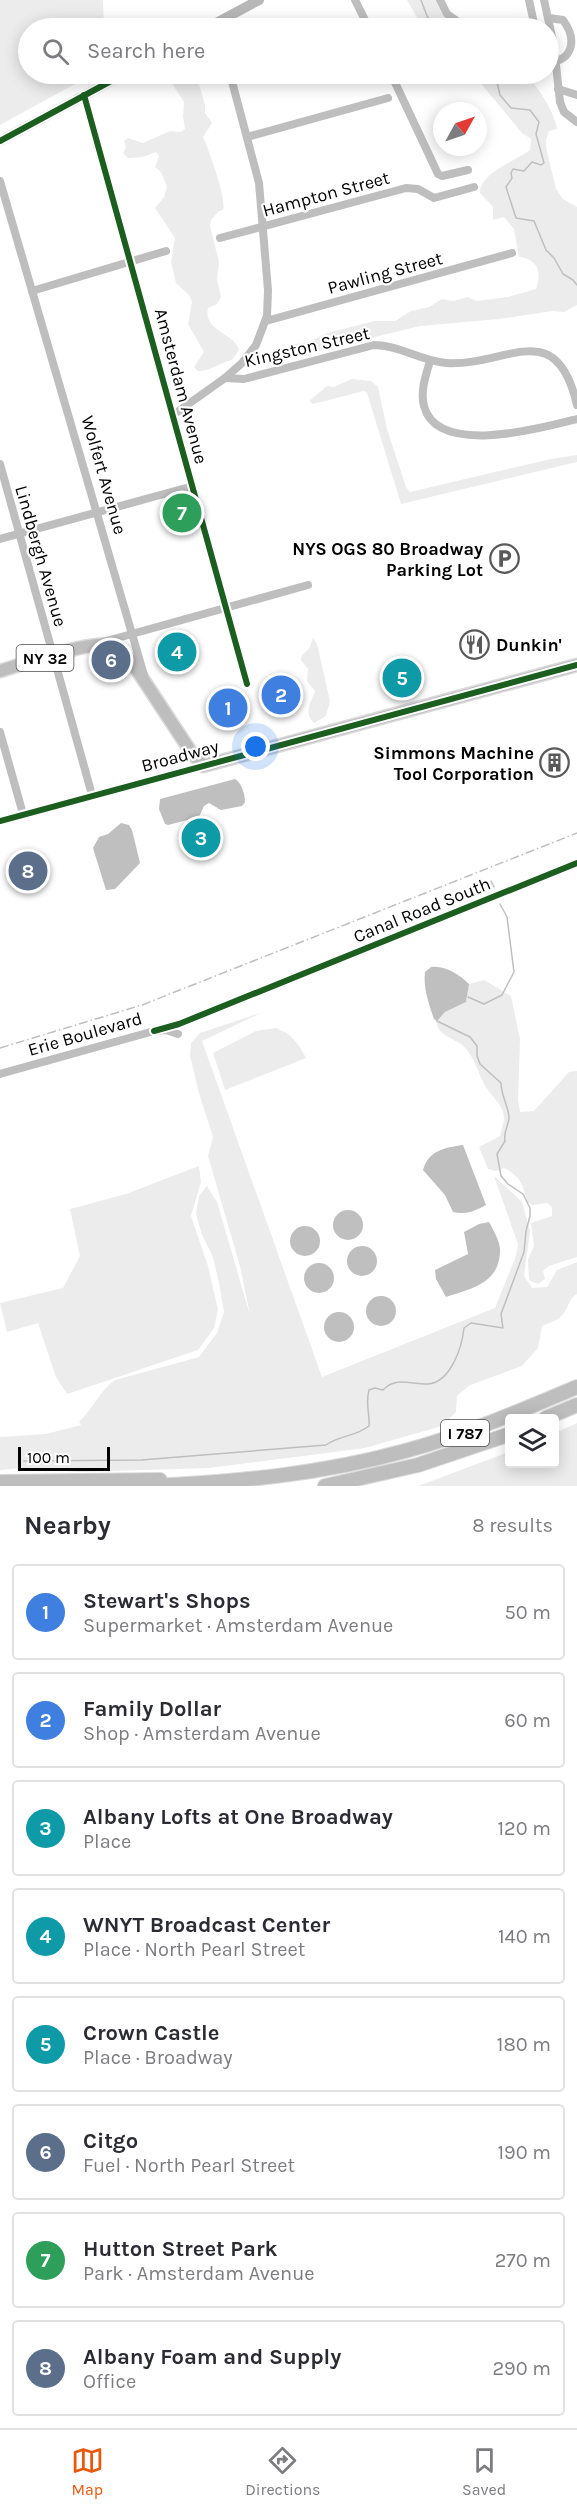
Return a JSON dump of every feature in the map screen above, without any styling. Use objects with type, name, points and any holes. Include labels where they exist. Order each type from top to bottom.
[{"type":"highway","name":"I 787","points":[[151,1486],[216,1484],[339,1467],[406,1451],[491,1423],[577,1388]]},
{"type":"highway","points":[[557,1414],[577,1405]]},
{"type":"highway","name":"I 787","points":[[325,1486],[418,1465],[505,1436]]},
{"type":"highway","points":[[0,1482],[249,1479]]},
{"type":"main road","points":[[229,18],[260,0]]},
{"type":"main road","points":[[0,141],[105,84]]},
{"type":"main road","name":"NY 32","points":[[0,671],[90,646],[106,645],[120,650],[148,688]]},
{"type":"main road","name":"Broadway","points":[[203,766],[577,665]]},
{"type":"main road","name":"Wolfert Avenue","points":[[148,688],[203,766]]},
{"type":"street","points":[[355,0],[364,18]]},
{"type":"street","points":[[440,0],[452,18]]},
{"type":"street","points":[[529,0],[533,18]]},
{"type":"street","points":[[544,0],[549,18]]},
{"type":"street","points":[[559,19],[569,26],[573,37],[573,48],[569,55],[559,62]]},
{"type":"street","points":[[173,415],[225,378],[250,354],[266,321],[268,290],[259,183],[233,84]]},
{"type":"street","points":[[395,84],[438,174],[441,176],[468,170]]},
{"type":"street","points":[[557,84],[562,109],[577,122]]},
{"type":"street","points":[[558,88],[577,95]]},
{"type":"street","name":"Amsterdam Avenue","points":[[84,95],[247,684]]},
{"type":"street","points":[[247,137],[388,98]]},
{"type":"street","name":"Wolfert Avenue","points":[[0,181],[148,688]]},
{"type":"street","name":"Hampton Street","points":[[220,238],[406,188],[418,189],[435,198],[474,187]]},
{"type":"street","points":[[32,291],[166,251]]},
{"type":"street","name":"Pawling Street","points":[[266,321],[512,253]]},
{"type":"street","name":"Kingston Street","points":[[225,378],[244,379],[374,345],[430,361],[464,363],[523,351],[544,354],[560,364],[567,374],[577,405]]},
{"type":"street","points":[[430,361],[424,385],[423,403],[429,418],[442,428],[462,433],[508,435],[577,420]]},
{"type":"street","name":"Lindbergh Avenue","points":[[0,464],[92,795]]},
{"type":"street","points":[[0,539],[193,486]]},
{"type":"street","points":[[90,646],[308,585]]},
{"type":"street","points":[[0,732],[23,814]]},
{"type":"street","name":"Broadway","points":[[0,821],[203,766]]},
{"type":"street","name":"Canal Road South","points":[[153,1031],[179,1024],[577,863]]},
{"type":"street","name":"Erie Boulevard","points":[[0,1074],[153,1031],[165,1030],[178,1034]]},
{"type":"shaded area","points":[[0,0],[103,0],[104,18],[18,18],[18,84],[75,84],[0,125]]},
{"type":"shaded area","points":[[407,0],[435,0],[444,18],[417,18]]},
{"type":"shaded area","points":[[172,84],[199,84],[205,113],[212,123],[203,137],[217,175],[224,205],[223,210],[211,220],[210,226],[219,262],[217,279],[221,297],[217,304],[208,308],[208,316],[214,327],[236,344],[239,350],[232,360],[203,371],[198,371],[194,367],[204,352],[188,324],[192,302],[189,295],[176,283],[171,262],[175,238],[155,208],[164,197],[167,187],[161,172],[155,167],[159,156],[156,152],[143,157],[128,158],[123,153],[126,147],[124,141],[128,138],[143,143],[170,131],[181,132],[185,129],[184,102]]},
{"type":"shaded area","points":[[481,84],[534,84],[553,116],[557,129],[549,131],[546,147],[556,189],[563,199],[577,207],[577,305],[564,312],[553,311],[499,319],[420,326],[289,358],[288,355],[295,344],[309,342],[327,333],[375,321],[395,321],[411,311],[429,307],[442,299],[453,301],[468,297],[477,301],[508,297],[536,289],[539,277],[537,267],[531,260],[519,257],[514,229],[504,217],[493,220],[493,207],[480,193],[486,179],[492,173],[530,150],[531,139],[522,133]]},
{"type":"shaded area","points":[[352,379],[371,381],[378,387],[387,429],[406,487],[410,492],[551,459],[577,455],[577,462],[401,504],[367,393],[364,391],[313,404],[309,401],[327,386],[334,387]]},
{"type":"shaded area","points":[[187,493],[196,526],[176,532],[167,499]]},
{"type":"shaded area","points":[[313,638],[317,644],[330,701],[326,716],[314,723],[308,711],[315,691],[307,681],[308,669],[301,660]]},
{"type":"shaded area","points":[[235,779],[240,783],[244,793],[245,802],[242,806],[221,810],[209,803],[204,806],[199,817],[165,824],[159,809],[160,799]]},
{"type":"shaded area","points":[[121,823],[129,825],[132,830],[140,863],[115,889],[106,890],[93,848],[99,837],[108,834]]},
{"type":"shaded area","points":[[431,967],[452,971],[469,984],[466,1002],[445,1012],[437,1021],[430,1008],[425,984],[425,972]]},
{"type":"shaded area","points":[[484,980],[511,996],[520,1039],[518,1100],[520,1112],[534,1111],[569,1072],[577,1071],[577,1257],[549,1266],[543,1271],[545,1279],[538,1284],[529,1280],[528,1259],[534,1246],[531,1223],[552,1216],[552,1207],[547,1203],[533,1205],[527,1202],[520,1182],[514,1174],[504,1168],[496,1171],[488,1169],[479,1147],[500,1136],[504,1114],[485,1085],[467,1050],[443,1034],[436,1021],[445,1012],[466,1002],[469,984]]},
{"type":"shaded area","points":[[263,1012],[202,1041],[322,1377],[495,1308],[516,1256],[518,1244],[494,1176],[522,1202],[530,1231],[524,1276],[532,1288],[547,1287],[557,1270],[577,1262],[577,1294],[561,1316],[542,1326],[538,1348],[522,1366],[470,1385],[457,1396],[456,1412],[442,1426],[365,1448],[209,1468],[80,1472],[24,1468],[0,1470],[0,1437],[46,1434],[81,1425],[79,1422],[115,1380],[199,1357],[217,1333],[224,1312],[220,1288],[213,1257],[202,1235],[196,1214],[199,1196],[207,1186],[217,1202],[250,1315],[240,1266],[208,1156],[213,1137],[190,1056],[191,1043],[200,1033]]},
{"type":"shaded area","points":[[276,1028],[294,1040],[306,1058],[225,1090],[213,1053],[256,1031]]},
{"type":"shaded area","points":[[463,1145],[486,1205],[466,1213],[453,1212],[445,1195],[423,1170],[433,1154]]},
{"type":"shaded area","points":[[199,1166],[201,1182],[191,1216],[208,1266],[218,1310],[214,1328],[198,1350],[67,1394],[56,1377],[38,1323],[7,1332],[0,1303],[63,1288],[80,1256],[70,1209],[126,1194]]},
{"type":"shaded area","points":[[348,1210],[354,1211],[362,1219],[362,1231],[354,1239],[348,1240],[342,1239],[334,1231],[333,1225],[334,1219],[342,1211]]},
{"type":"shaded area","points":[[489,1222],[500,1248],[496,1269],[484,1282],[446,1297],[436,1279],[435,1270],[468,1254],[464,1232],[479,1224]]},
{"type":"shaded area","points":[[305,1226],[316,1230],[320,1241],[316,1252],[305,1256],[294,1252],[290,1241],[294,1230]]},
{"type":"shaded area","points":[[362,1246],[373,1250],[377,1261],[373,1272],[362,1276],[351,1272],[347,1261],[351,1250]]},
{"type":"shaded area","points":[[319,1263],[330,1267],[334,1278],[330,1289],[319,1293],[308,1289],[304,1278],[308,1267]]},
{"type":"shaded area","points":[[381,1296],[392,1300],[396,1311],[392,1322],[381,1326],[370,1322],[366,1311],[370,1300]]},
{"type":"shaded area","points":[[339,1312],[350,1316],[354,1327],[350,1338],[339,1342],[328,1338],[324,1327],[328,1316]]},
{"type":"shaded area","points":[[577,1423],[577,1486],[418,1486],[505,1453],[505,1468],[559,1468],[559,1431]]},
{"type":"waterway","points":[[421,0],[429,18]]},
{"type":"waterway","points":[[497,84],[500,95],[511,108],[530,110],[539,122],[536,134],[544,163],[541,165],[532,162],[524,171],[513,169],[512,178],[506,187],[516,218],[534,221],[546,250],[554,258],[563,274],[577,285]]},
{"type":"waterway","points":[[491,881],[494,887]]},
{"type":"waterway","points":[[468,997],[484,1004],[502,995],[514,972],[507,917],[500,904]]},
{"type":"waterway","points":[[24,1461],[141,1460],[326,1445],[369,1426],[367,1400],[369,1390],[375,1388],[383,1390],[399,1382],[428,1384],[436,1382],[443,1377],[454,1362],[464,1328],[471,1323],[503,1328],[501,1314],[524,1252],[530,1208],[523,1194],[501,1176],[497,1154],[505,1141],[509,1117],[501,1083],[480,1064],[477,1046],[470,1037],[437,1021]]},
{"type":"railway","points":[[0,1048],[142,1005],[577,833]]},
{"type":"cycle path","points":[[0,141],[105,84]]},
{"type":"cycle path","points":[[84,95],[247,684]]},
{"type":"cycle path","points":[[0,821],[577,665]]},
{"type":"cycle path","points":[[154,1031],[179,1024],[577,863]]},
{"type":"place","name":"Hutton Street Park","points":[[182,513]]},
{"type":"place","name":"NYS OGS 80 Broadway Parking Lot","points":[[504,559]]},
{"type":"place","name":"Dunkin'","points":[[475,645]]},
{"type":"place","name":"WNYT Broadcast Center","points":[[177,652]]},
{"type":"place","name":"Citgo","points":[[111,660]]},
{"type":"place","name":"Crown Castle","points":[[402,678]]},
{"type":"place","name":"Family Dollar","points":[[281,695]]},
{"type":"place","name":"Stewart's Shops","points":[[228,708]]},
{"type":"place","name":"Simmons Machine Tool Corporation","points":[[555,763]]},
{"type":"place","name":"Albany Lofts at One Broadway","points":[[201,838]]},
{"type":"place","name":"Albany Foam and Supply","points":[[28,871]]}]
